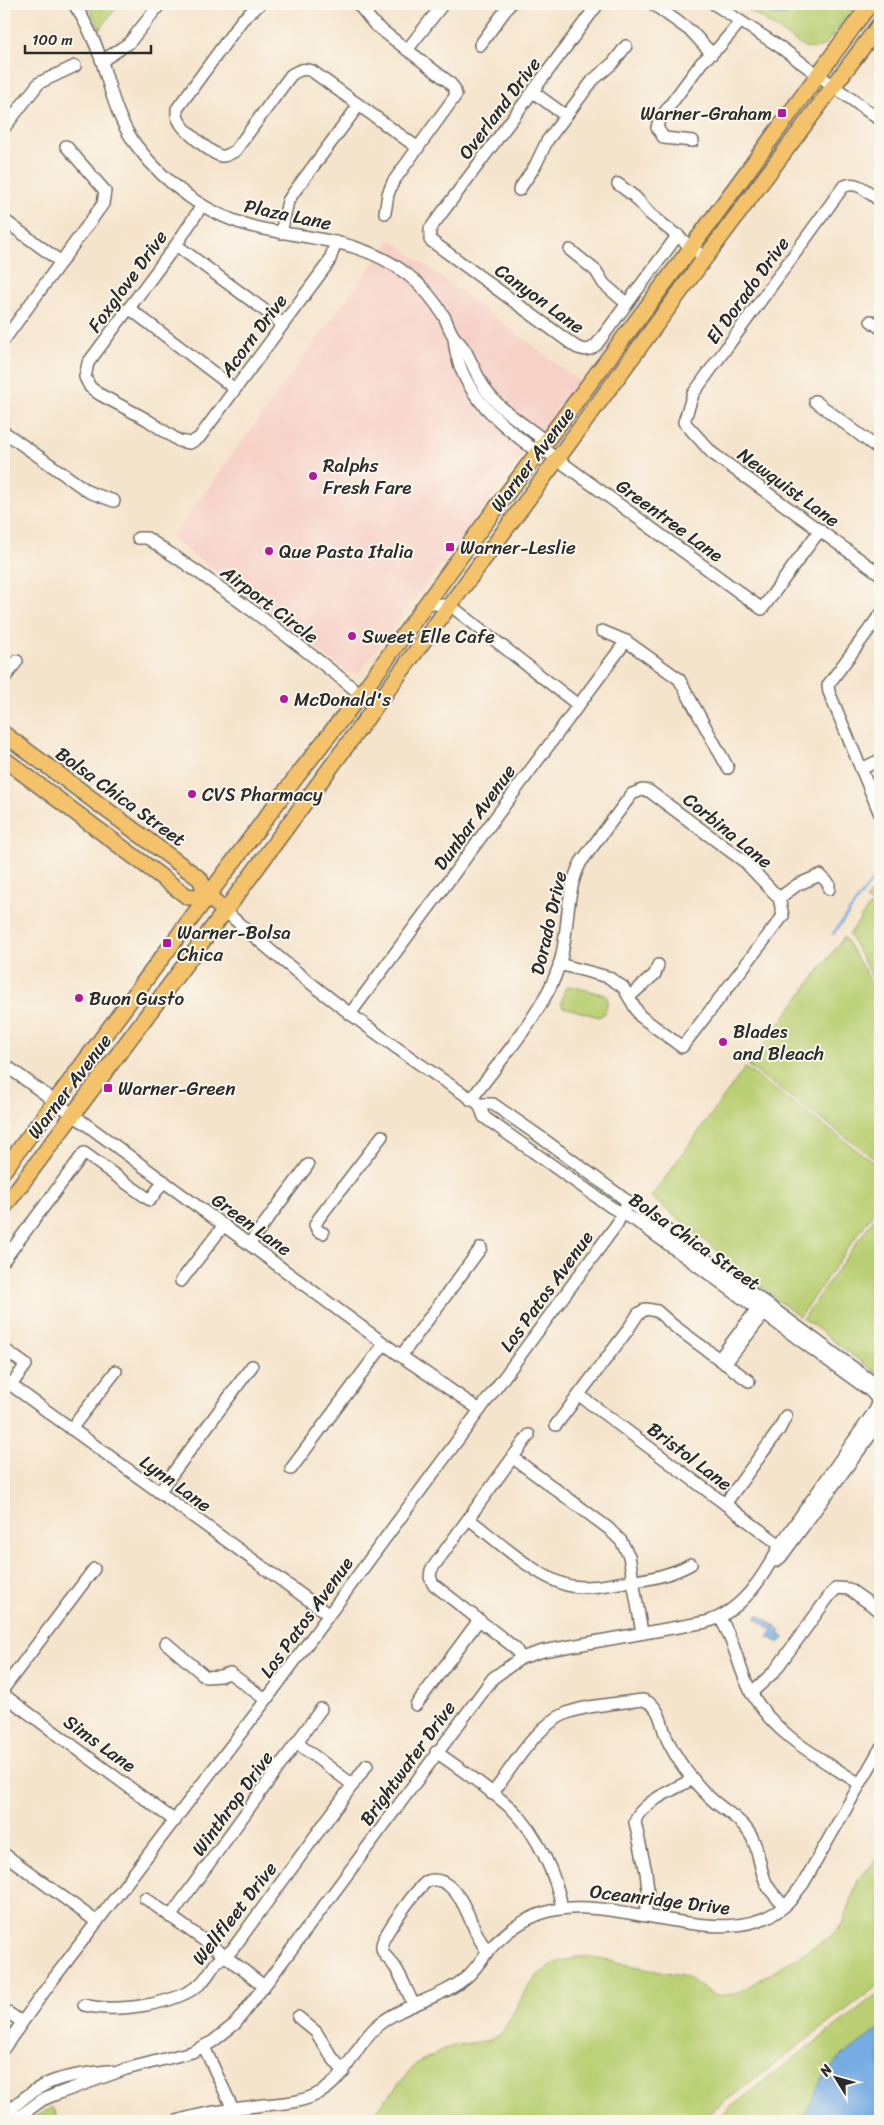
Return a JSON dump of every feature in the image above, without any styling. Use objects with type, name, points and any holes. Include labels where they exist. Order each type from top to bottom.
[{"type":"main road","name":"Warner Avenue","points":[[4,1170],[207,896],[361,694],[870,4]]},
{"type":"main road","name":"Warner Avenue","points":[[4,1207],[451,606],[557,458],[880,24]]},
{"type":"main road","name":"Bolsa Chica Street","points":[[4,734],[200,879],[207,896],[225,911]]},
{"type":"main road","name":"Bolsa Chica Street","points":[[4,760],[188,896],[207,896]]},
{"type":"main road","points":[[55,797],[67,781]]},
{"type":"street","name":"Plaza Lane","points":[[74,4],[88,27],[102,61],[116,111],[136,145],[160,171],[201,206],[238,222],[281,233],[336,242],[368,251],[407,274],[425,289],[436,303],[454,338],[464,348],[488,394],[500,407],[540,437],[542,448],[557,458]]},
{"type":"street","points":[[102,61],[129,43],[160,4]]},
{"type":"street","points":[[260,4],[242,20],[184,98],[177,109],[177,116],[182,125],[212,152],[222,156],[228,155],[236,151],[291,75],[300,70],[312,71],[418,148]]},
{"type":"street","points":[[358,4],[376,25],[454,88],[456,96],[393,182],[388,194],[385,214]]},
{"type":"street","points":[[407,50],[442,4]]},
{"type":"street","points":[[480,45],[510,4]]},
{"type":"street","name":"Overland Drive","points":[[429,234],[430,229],[598,4]]},
{"type":"street","points":[[653,4],[692,32],[712,54]]},
{"type":"street","points":[[714,4],[780,47],[880,120]]},
{"type":"street","points":[[693,141],[664,138],[657,128],[659,120],[702,62],[712,54],[740,22]]},
{"type":"street","points":[[519,190],[535,166],[547,141],[594,80],[613,63],[626,46]]},
{"type":"street","points":[[4,128],[39,83],[75,66]]},
{"type":"street","points":[[534,92],[566,116]]},
{"type":"street","points":[[281,233],[288,201],[359,105]]},
{"type":"street","points":[[4,340],[103,204],[105,191],[66,146]]},
{"type":"street","points":[[618,184],[635,197],[650,214],[705,258]]},
{"type":"street","name":"El Dorado Drive","points":[[684,422],[693,394],[843,187],[849,184],[858,184],[880,201]]},
{"type":"street","name":"Foxglove Drive","points":[[190,443],[179,441],[146,419],[99,394],[90,386],[85,377],[88,363],[130,309],[176,245],[201,206]]},
{"type":"street","points":[[4,220],[61,262]]},
{"type":"street","name":"Canyon Lane","points":[[429,234],[430,240],[584,351],[591,350],[597,344],[678,235]]},
{"type":"street","name":"Acorn Drive","points":[[190,443],[199,438],[329,262],[336,242]]},
{"type":"street","points":[[176,245],[283,324]]},
{"type":"street","points":[[570,250],[596,271],[604,284],[627,304]]},
{"type":"street","points":[[130,309],[235,388]]},
{"type":"street","points":[[815,401],[880,450]]},
{"type":"street","name":"Newquist Lane","points":[[684,422],[712,453],[880,574]]},
{"type":"street","points":[[4,432],[89,492],[114,501]]},
{"type":"street","name":"Greentree Lane","points":[[557,458],[762,609],[820,530]]},
{"type":"street","name":"Airport Circle","points":[[138,538],[147,538],[247,607],[376,707]]},
{"type":"street","points":[[427,603],[451,606],[578,705]]},
{"type":"street","points":[[880,615],[828,685],[829,692],[880,814]]},
{"type":"street","points":[[602,631],[626,641],[679,679],[728,768]]},
{"type":"street","name":"Dunbar Avenue","points":[[350,1014],[626,641]]},
{"type":"street","points":[[4,679],[17,661]]},
{"type":"street","points":[[861,769],[880,760]]},
{"type":"street","name":"Corbina Lane","points":[[649,791],[745,862],[780,898]]},
{"type":"street","name":"Dorado Drive","points":[[475,1102],[550,989],[564,942],[570,889],[575,872],[628,798],[637,792],[649,791]]},
{"type":"street","points":[[559,964],[608,977],[623,987],[640,1016],[682,1047],[783,916],[780,898],[797,885],[820,875],[829,884],[829,889]]},
{"type":"street","name":"Bolsa Chica Street","points":[[225,911],[263,946],[350,1014],[475,1102],[484,1117],[622,1213],[874,1383],[880,1390]]},
{"type":"street","points":[[629,997],[656,974],[658,965]]},
{"type":"street","name":"Green Lane","points":[[4,1064],[164,1180],[384,1344],[480,1410]]},
{"type":"street","name":"Bolsa Chica Street","points":[[475,1102],[493,1104],[628,1201],[873,1394],[877,1399],[876,1419]]},
{"type":"street","points":[[323,1234],[318,1231],[315,1225],[319,1218],[382,1136]]},
{"type":"street","points":[[4,1260],[84,1153],[150,1200],[164,1180]]},
{"type":"street","points":[[250,1244],[308,1165]]},
{"type":"street","name":"Los Patos Avenue","points":[[4,2048],[266,1700],[480,1410],[614,1228],[628,1201]]},
{"type":"street","points":[[181,1281],[224,1225]]},
{"type":"street","points":[[401,1356],[481,1248]]},
{"type":"street","points":[[722,1361],[763,1308]]},
{"type":"street","points":[[556,1425],[638,1314],[646,1310],[657,1311],[674,1326],[749,1381]]},
{"type":"street","points":[[291,1469],[384,1344]]},
{"type":"street","points":[[4,1349],[26,1365],[7,1383]]},
{"type":"street","points":[[159,1492],[252,1366]]},
{"type":"street","points":[[71,1429],[116,1372]]},
{"type":"street","name":"Lynn Lane","points":[[7,1383],[328,1614]]},
{"type":"street","name":"Bristol Lane","points":[[579,1395],[780,1545]]},
{"type":"street","points":[[725,1504],[779,1430],[786,1416]]},
{"type":"street","name":"Brightwater Drive","points":[[13,2121],[42,2100],[54,2095],[126,2069],[192,2052],[225,2033],[235,2024],[264,1986],[436,1752],[487,1685],[500,1672],[521,1658],[543,1651],[720,1618],[730,1612],[745,1598],[770,1564],[780,1545],[876,1419]]},
{"type":"street","name":"Brightwater Drive","points":[[770,1564],[781,1557],[876,1419]]},
{"type":"street","points":[[521,1658],[515,1648],[433,1584],[430,1577],[431,1570],[529,1435]]},
{"type":"street","points":[[512,1458],[616,1535],[630,1556],[642,1633]]},
{"type":"street","points":[[469,1519],[541,1573],[557,1582],[573,1586],[592,1587],[634,1581],[677,1572],[691,1564]]},
{"type":"street","points":[[4,1688],[94,1569]]},
{"type":"street","points":[[751,1692],[774,1672],[837,1588],[849,1589],[880,1611]]},
{"type":"street","points":[[720,1618],[731,1635],[744,1677],[751,1692],[765,1712],[794,1742],[860,1784]]},
{"type":"street","points":[[416,1706],[479,1620]]},
{"type":"street","points":[[166,1643],[206,1678],[230,1673],[266,1700]]},
{"type":"street","name":"Sims Lane","points":[[4,1694],[175,1821]]},
{"type":"street","points":[[492,1794],[533,1740],[555,1719],[580,1710],[626,1702],[642,1700],[653,1704],[669,1743],[693,1779],[749,1831],[757,1846],[767,1885],[784,1906]]},
{"type":"street","name":"Winthrop Drive","points":[[170,1917],[321,1709]]},
{"type":"street","points":[[297,1743],[353,1784]]},
{"type":"street","name":"Oceanridge Drive","points":[[177,2121],[233,2109],[303,2101],[323,2091],[344,2072],[375,2027],[393,2014],[458,1983],[470,1974],[502,1936],[516,1925],[534,1916],[562,1908],[592,1907],[688,1923],[726,1927],[753,1922],[766,1916],[784,1906],[812,1871],[880,1749]]},
{"type":"street","points":[[436,1752],[513,1810],[535,1839],[560,1896],[562,1908]]},
{"type":"street","name":"Wellfleet Drive","points":[[84,2005],[112,2010],[169,2000],[185,1994],[201,1983],[218,1961],[232,1950],[367,1765]]},
{"type":"street","points":[[644,1915],[648,1890],[635,1822],[636,1815],[648,1805],[693,1779]]},
{"type":"street","points":[[4,1854],[97,1922]]},
{"type":"street","points":[[414,2005],[398,1972],[383,1953],[381,1946],[386,1933],[423,1884],[434,1880],[442,1882],[457,1894],[479,1940],[488,1952]]},
{"type":"street","points":[[144,1898],[264,1986]]},
{"type":"street","points":[[4,2010],[22,2022]]},
{"type":"street","points":[[298,2017],[316,2032],[344,2072]]},
{"type":"street","points":[[204,2046],[233,2109]]},
{"type":"street","name":"Brightwater Drive","points":[[4,2116],[25,2095],[52,2080],[126,2069]]},
{"type":"shaded area","points":[[391,239],[579,381],[358,674],[346,671],[171,538]]},
{"type":"green space","points":[[87,4],[119,4],[100,29]]},
{"type":"green space","points":[[740,4],[856,4],[825,45],[814,49],[802,46]]},
{"type":"green space","points":[[880,880],[880,908],[866,900]]},
{"type":"green space","points":[[869,906],[880,912],[880,991],[849,935]]},
{"type":"green space","points":[[844,937],[880,996],[880,1162],[748,1066]]},
{"type":"green space","points":[[570,986],[606,995],[608,1000],[605,1013],[599,1017],[563,1007],[561,1003],[565,988]]},
{"type":"green space","points":[[745,1068],[880,1167],[880,1203],[799,1317],[651,1197]]},
{"type":"green space","points":[[880,1210],[880,1376],[803,1318]]},
{"type":"green space","points":[[880,1856],[880,1984],[699,2121],[367,2121],[417,2063],[452,2046],[490,2040],[502,2033],[527,1988],[539,1974],[556,1963],[575,1957],[589,1957],[686,1976],[714,1996],[736,1994],[830,1937],[844,1922],[858,1879]]},
{"type":"green space","points":[[880,1992],[880,2121],[713,2121]]},
{"type":"green space","points":[[52,2107],[57,2117],[51,2121],[29,2121]]},
{"type":"water","points":[[759,4],[788,4],[788,8],[786,14],[775,15],[764,10]]},
{"type":"water","points":[[758,1614],[781,1631],[779,1634],[784,1637],[780,1643],[768,1637],[773,1630],[755,1618]]},
{"type":"water","points":[[880,2028],[880,2121],[802,2121],[820,2082],[839,2058]]},
{"type":"waterway","points":[[833,934],[880,870]]},
{"type":"place","name":"Warner-Graham","points":[[782,113]]},
{"type":"place","name":"Ralphs Fresh Fare","points":[[313,476]]},
{"type":"place","name":"Warner-Leslie","points":[[450,547]]},
{"type":"place","name":"Que Pasta Italia","points":[[269,551]]},
{"type":"place","name":"Sweet Elle Cafe","points":[[352,636]]},
{"type":"place","name":"McDonald's","points":[[284,699]]},
{"type":"place","name":"CVS Pharmacy","points":[[192,794]]},
{"type":"place","name":"Warner-Bolsa Chica","points":[[167,943]]},
{"type":"place","name":"Buon Gusto","points":[[79,998]]},
{"type":"place","name":"Blades and Bleach","points":[[723,1042]]},
{"type":"place","name":"Warner-Green","points":[[108,1088]]}]
